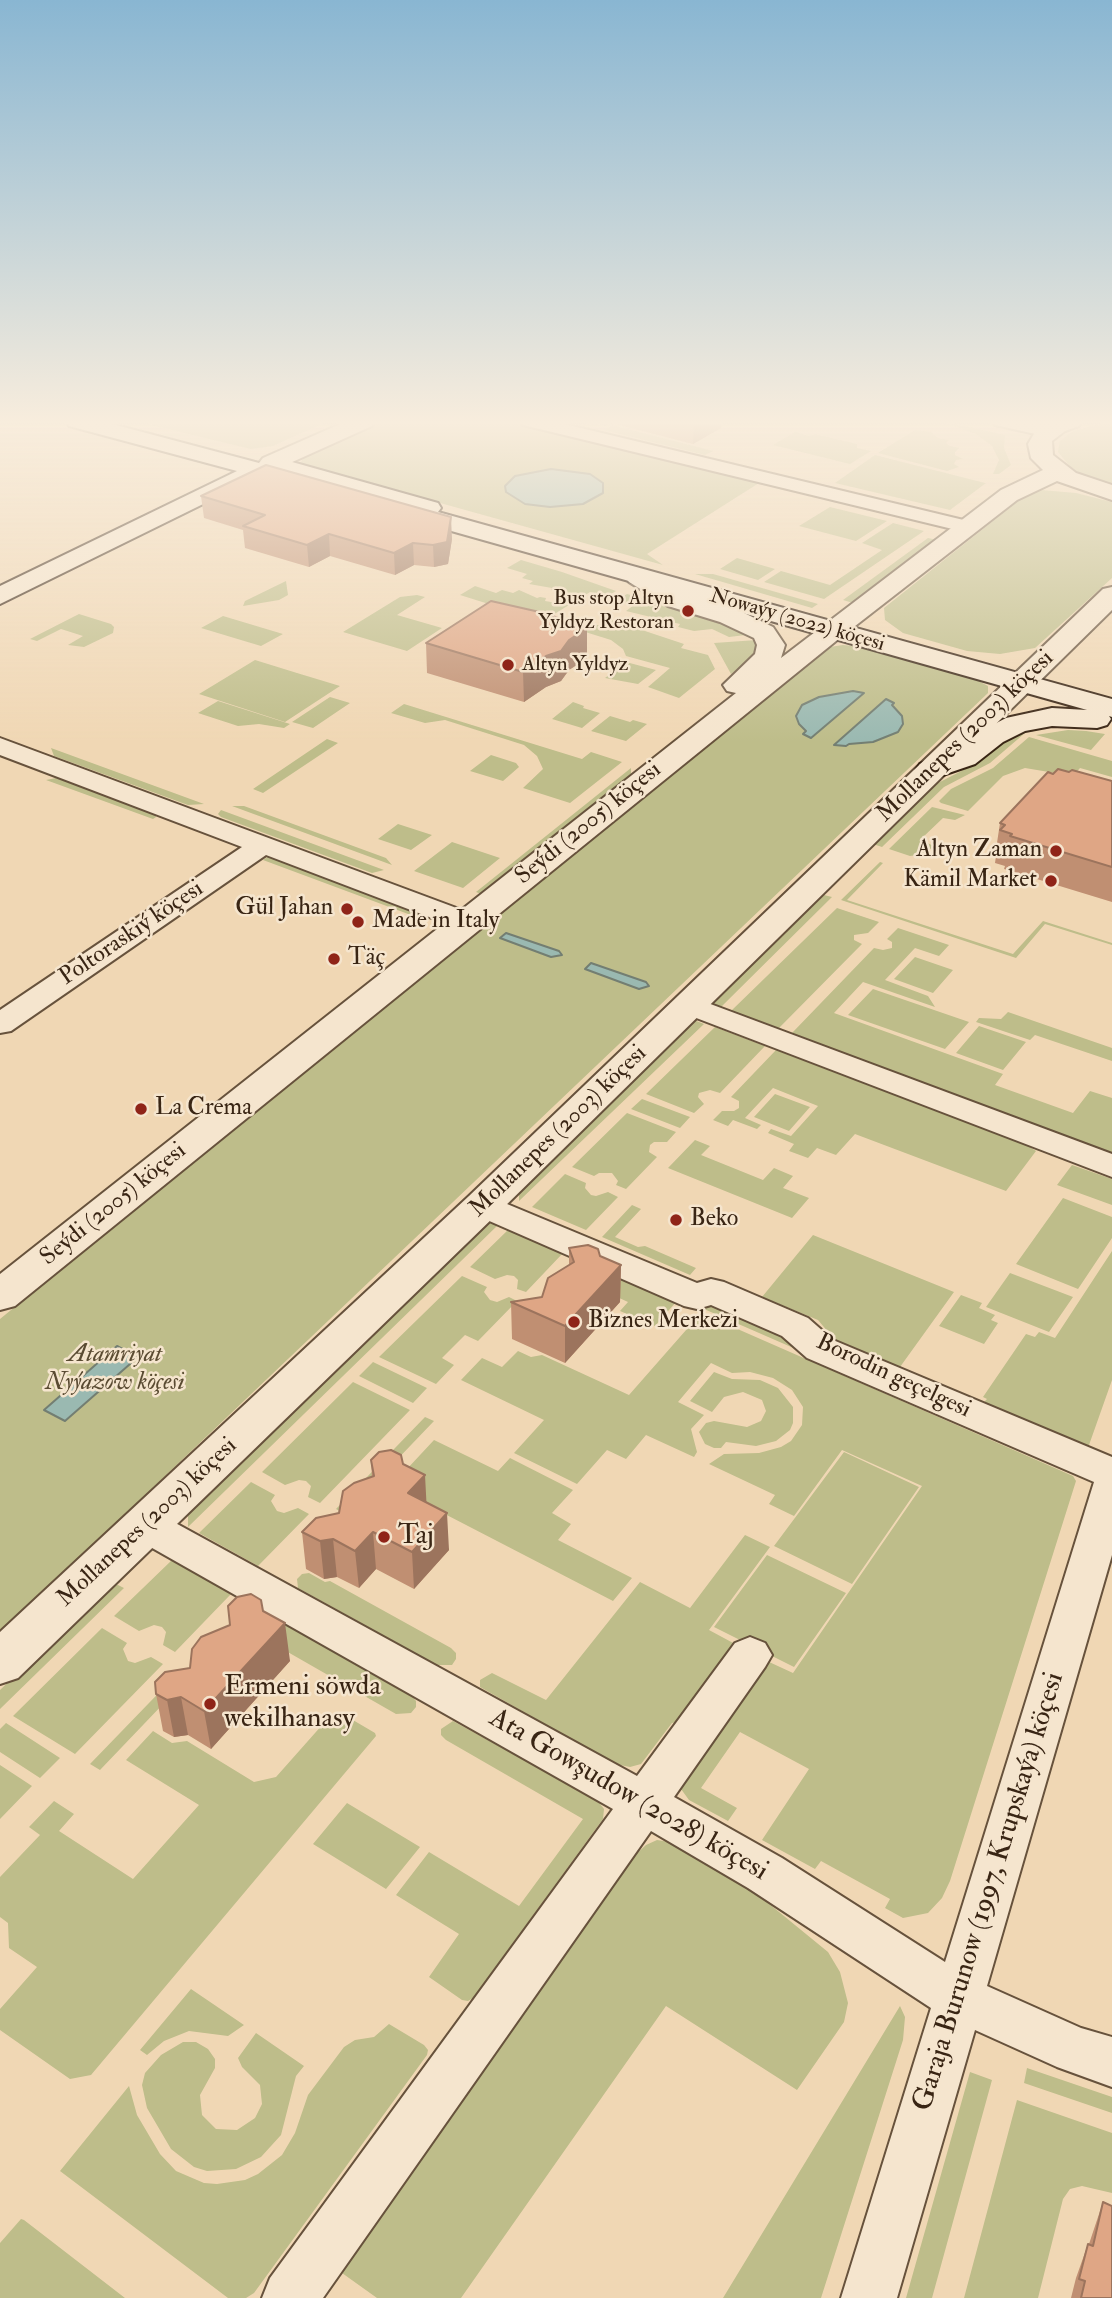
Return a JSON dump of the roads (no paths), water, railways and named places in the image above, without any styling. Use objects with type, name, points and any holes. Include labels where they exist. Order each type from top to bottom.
[{"type":"street","points":[[0,583],[119,528]]},
{"type":"street","points":[[0,596],[133,528]]},
{"type":"street","name":"Nowaýy (2022) köçesi","points":[[472,528],[638,577],[838,627]]},
{"type":"street","name":"Nowaýy (2022) köçesi","points":[[484,528],[1026,679],[1112,708]]},
{"type":"street","name":"Seýdi (2005) köçesi","points":[[0,1296],[713,726],[967,528]]},
{"type":"street","points":[[638,577],[677,600],[747,622],[769,639],[771,650],[768,657],[731,690],[713,726]]},
{"type":"street","name":"Mollanepes (2003) köçesi","points":[[0,1663],[483,1205],[1112,595]]},
{"type":"street","name":"Nowaýy (2022) köçesi","points":[[1026,679],[1112,696]]},
{"type":"street","points":[[931,770],[965,758],[993,736],[1016,724],[1066,716],[1112,722]]},
{"type":"street","points":[[0,746],[468,922]]},
{"type":"street","name":"Poltoraskiý köçesi","points":[[0,1024],[263,845]]},
{"type":"street","points":[[690,1005],[1112,1166]]},
{"type":"street","name":"Borodin geçelgesi","points":[[483,1205],[697,1297],[711,1291],[795,1327],[820,1349],[1112,1473]]},
{"type":"street","name":"Garaja Burunow (1997, Krupskaýa) köçesi","points":[[869,2298],[959,1998],[1103,1547],[1112,1486]]},
{"type":"street","name":"Ata Gowşudow (2028) köçesi","points":[[145,1525],[644,1803],[776,1880],[959,1998],[1075,2050],[1112,2062]]},
{"type":"street","points":[[290,2298],[750,1655]]},
{"type":"water","points":[[853,691],[864,693],[811,738],[803,734],[806,731],[796,716],[802,705],[819,697]]},
{"type":"water","points":[[886,699],[894,703],[892,705],[902,716],[903,724],[898,732],[873,742],[834,745]]},
{"type":"water","points":[[506,933],[559,951],[562,955],[551,957],[500,938]]},
{"type":"water","points":[[591,963],[646,982],[649,986],[639,989],[585,969]]},
{"type":"water","points":[[117,1346],[138,1357],[65,1421],[44,1410]]},
{"type":"place","name":"Bus stop Altyn Yyldyz Restoran","points":[[688,611]]},
{"type":"place","name":"Altyn Yyldyz","points":[[508,665]]},
{"type":"place","name":"Altyn Zaman","points":[[1056,851]]},
{"type":"place","name":"Kämil Market","points":[[1051,881]]},
{"type":"place","name":"Gül Jahan","points":[[347,909]]},
{"type":"place","name":"Made in Italy","points":[[358,922]]},
{"type":"place","name":"Täç","points":[[334,959]]},
{"type":"place","name":"La Crema","points":[[141,1109]]},
{"type":"place","name":"Beko","points":[[676,1220]]},
{"type":"place","name":"Biznes Merkezi","points":[[574,1322]]},
{"type":"place","name":"Taj","points":[[384,1537]]},
{"type":"place","name":"Ermeni söwda wekilhanasy","points":[[210,1704]]},
{"type":"park label","name":"Atamriyat Nyýazow köçesi","points":[[115,1370]]}]
